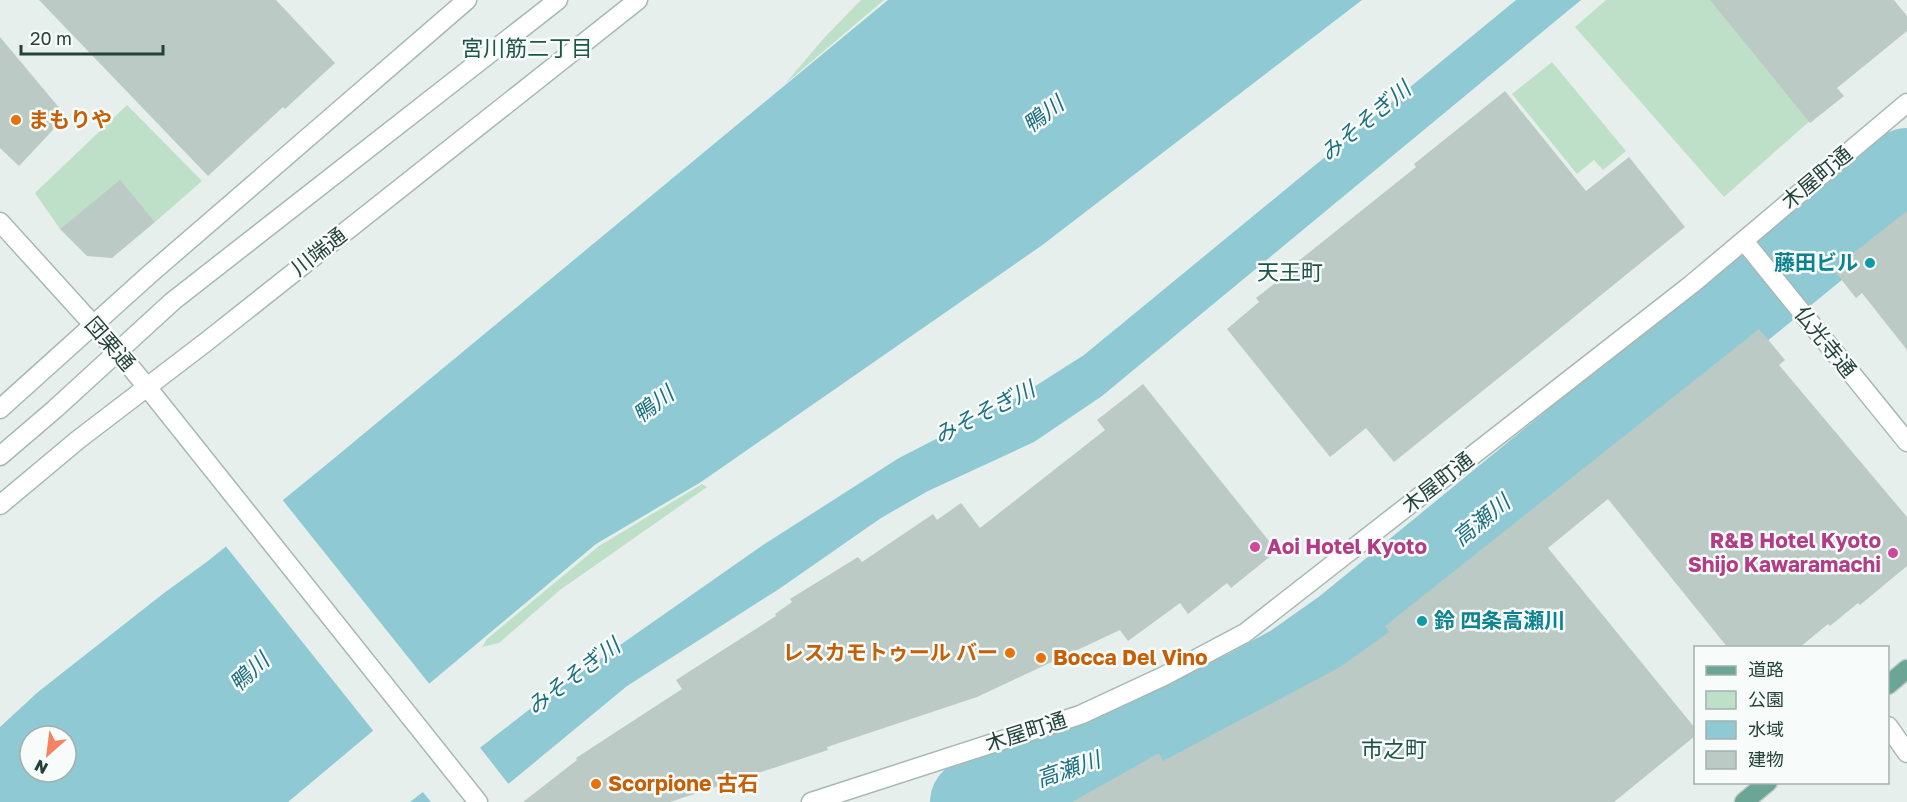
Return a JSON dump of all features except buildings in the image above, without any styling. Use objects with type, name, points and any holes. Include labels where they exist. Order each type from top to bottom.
[{"type":"main road","points":[[1889,683],[1907,669]]},
{"type":"main road","points":[[1744,802],[1767,784]]},
{"type":"street","points":[[0,409],[93,325],[467,0]]},
{"type":"street","points":[[0,456],[56,409],[173,301],[558,0]]},
{"type":"street","name":"川端通","points":[[0,505],[79,439],[638,0]]},
{"type":"street","name":"木屋町通","points":[[811,802],[1080,715],[1164,676],[1245,633],[1683,292],[1907,103]]},
{"type":"street","name":"団栗通","points":[[0,222],[147,387],[478,802]]},
{"type":"street","name":"仏光寺通","points":[[1744,241],[1907,442]]},
{"type":"street","points":[[1889,729],[1907,753]]},
{"type":"green space","points":[[861,0],[884,0],[785,84],[824,38]]},
{"type":"green space","points":[[1606,0],[1711,0],[1812,119],[1724,197],[1575,27]]},
{"type":"green space","points":[[1552,62],[1626,151],[1603,170],[1594,160],[1577,174],[1512,94]]},
{"type":"green space","points":[[127,105],[202,181],[155,222],[120,181],[60,229],[35,193]]},
{"type":"green space","points":[[702,484],[707,487],[560,590],[499,643],[482,647],[487,639],[599,546]]},
{"type":"water","name":"鴨川","points":[[888,0],[1362,0],[1041,246],[701,482],[596,544],[288,802],[0,802],[0,727],[38,692],[208,561]]},
{"type":"water","points":[[1516,0],[1581,0],[1102,396],[1034,442],[928,491],[881,518],[779,589],[627,686],[512,781],[483,802],[410,802],[543,699],[763,545],[899,458],[1018,397],[1084,355]]},
{"type":"pier","points":[[281,498],[431,686],[375,733],[224,544]]},
{"type":"pier","points":[[478,745],[510,786],[488,802],[431,802],[421,790]]},
{"type":"waterway","name":"高瀬川","points":[[973,802],[1139,744],[1248,692],[1294,667],[1345,631],[1907,171]]},
{"type":"place","name":"まもりや","points":[[16,120]]},
{"type":"place","name":"藤田ビル","points":[[1870,263]]},
{"type":"place","name":"Aoi Hotel Kyoto","points":[[1255,547]]},
{"type":"place","name":"R&B Hotel Kyoto Shijo Kawaramachi","points":[[1893,553]]},
{"type":"place","name":"鈴 四条高瀬川","points":[[1422,621]]},
{"type":"place","name":"レスカモトゥール バー","points":[[1010,653]]},
{"type":"place","name":"Bocca Del Vino","points":[[1041,658]]},
{"type":"place","name":"Scorpione 古石","points":[[596,784]]},
{"type":"district","name":"宮川筋二丁目","points":[[527,48]]},
{"type":"district","name":"天王町","points":[[1290,272]]},
{"type":"district","name":"市之町","points":[[1394,749]]},
{"type":"water label","name":"みそそぎ川","points":[[1365,121]]},
{"type":"water label","name":"みそそぎ川","points":[[984,412]]},
{"type":"water label","name":"みそそぎ川","points":[[573,676]]}]
